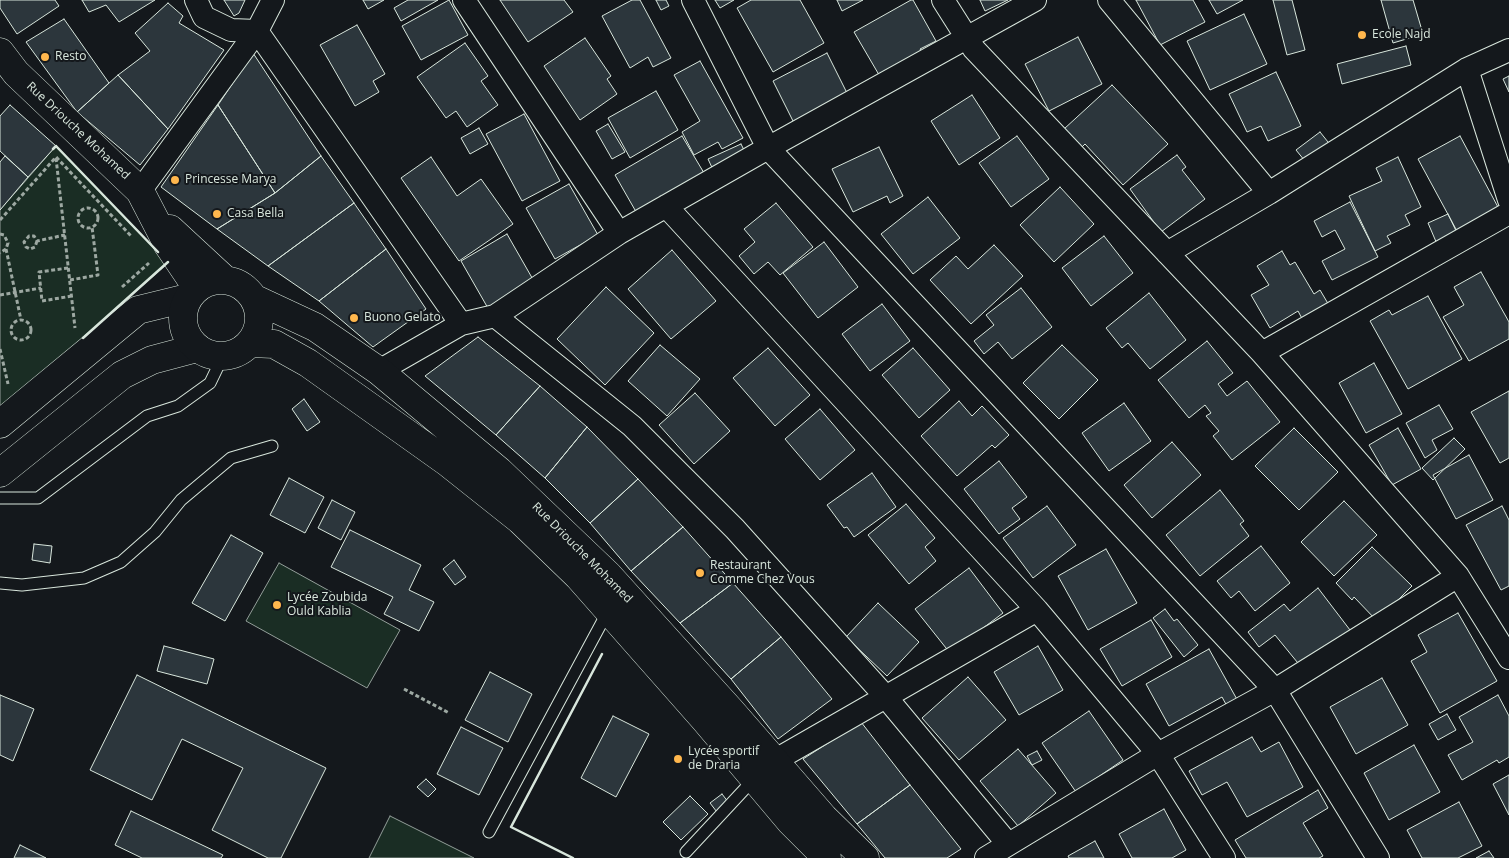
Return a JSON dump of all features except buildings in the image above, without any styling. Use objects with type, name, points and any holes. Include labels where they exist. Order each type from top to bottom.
[{"type":"main road","name":"Rue Driouche Mohamed","points":[[0,52],[16,73],[224,280]]},
{"type":"main road","points":[[146,202],[192,293]]},
{"type":"main road","points":[[0,424],[138,310],[192,293],[210,280],[224,280],[237,283],[245,288],[255,299],[259,316],[258,327],[250,343],[240,352],[223,356],[212,356],[197,348],[188,340],[183,327],[183,309],[192,293]]},
{"type":"main road","name":"Rue Driouche Mohamed","points":[[255,299],[315,327],[380,371],[499,471],[608,575],[824,818],[865,858]]},
{"type":"main road","name":"Rue Driouche Mohamed","points":[[250,343],[274,344],[308,362],[447,462],[528,527],[578,576],[790,820],[827,858]]},
{"type":"main road","points":[[0,473],[122,375],[152,360],[197,348]]},
{"type":"street","points":[[196,0],[204,17],[231,30],[257,31]]},
{"type":"street","points":[[146,202],[257,31],[273,0]]},
{"type":"street","points":[[464,0],[619,234]]},
{"type":"street","points":[[693,0],[768,148],[1275,690],[1378,858]]},
{"type":"street","points":[[943,0],[974,49],[1262,353],[1458,576],[1509,658]]},
{"type":"street","points":[[380,371],[461,324],[495,316],[619,234],[666,206],[1035,0]]},
{"type":"street","points":[[1109,0],[1270,193]]},
{"type":"street","points":[[257,31],[461,324]]},
{"type":"street","points":[[1167,253],[1270,193],[1467,69],[1509,50]]},
{"type":"street","points":[[1467,69],[1509,200]]},
{"type":"street","points":[[666,206],[1037,610],[1158,754],[1224,858]]},
{"type":"street","points":[[1262,353],[1509,213]]},
{"type":"street","points":[[495,316],[632,426],[735,529],[885,696],[1008,844]]},
{"type":"street","points":[[986,858],[1158,754],[1275,690],[1458,576]]},
{"type":"street","points":[[774,761],[1037,610]]},
{"type":"lane","points":[[0,498],[38,498],[148,416],[178,406],[210,383],[223,356]]},
{"type":"lane","points":[[0,583],[22,585],[84,578],[121,562],[155,532],[181,500],[231,458],[272,446]]},
{"type":"lane","points":[[489,832],[608,611]]},
{"type":"lane","points":[[686,856],[754,779]]},
{"type":"path","points":[[0,220],[56,157]]},
{"type":"path","points":[[56,157],[76,329],[83,323]]},
{"type":"path","points":[[56,157],[134,238]]},
{"type":"path","points":[[87,208],[94,210],[97,214],[96,224],[92,227],[82,227],[78,222],[78,214],[87,208]]},
{"type":"path","points":[[70,280],[98,275],[92,227]]},
{"type":"path","points":[[0,234],[4,235],[7,240],[6,249],[21,320]]},
{"type":"path","points":[[37,240],[64,234]]},
{"type":"path","points":[[29,236],[34,236],[37,240],[35,247],[30,249],[26,247],[24,242],[29,236]]},
{"type":"path","points":[[0,253],[6,249]]},
{"type":"path","points":[[118,291],[153,259]]},
{"type":"path","points":[[68,268],[39,272],[42,301],[72,296]]},
{"type":"path","points":[[0,295],[41,288]]},
{"type":"path","points":[[21,320],[28,321],[31,329],[30,335],[20,340],[14,336],[11,330],[12,325],[21,320]]},
{"type":"path","points":[[404,689],[449,713]]},
{"type":"green space","points":[[56,146],[168,263],[0,411],[0,210]]},
{"type":"green space","points":[[279,563],[400,630],[367,688],[246,621]]},
{"type":"green space","points":[[390,816],[474,858],[369,858]]},
{"type":"wall","points":[[53,149],[56,146],[158,252]]},
{"type":"wall","points":[[83,338],[168,262]]},
{"type":"wall","points":[[573,858],[511,827],[602,654]]},
{"type":"place","name":"Ecole Najd","points":[[1362,35]]},
{"type":"place","name":"Resto","points":[[45,57]]},
{"type":"place","name":"Princesse Marya","points":[[175,180]]},
{"type":"place","name":"Casa Bella","points":[[217,214]]},
{"type":"place","name":"Buono Gelato","points":[[354,318]]},
{"type":"place","name":"Restaurant Comme Chez Vous","points":[[700,573]]},
{"type":"place","name":"Lycée Zoubida Ould Kablia","points":[[277,605]]},
{"type":"place","name":"Lycée sportif de Draria","points":[[678,759]]}]
